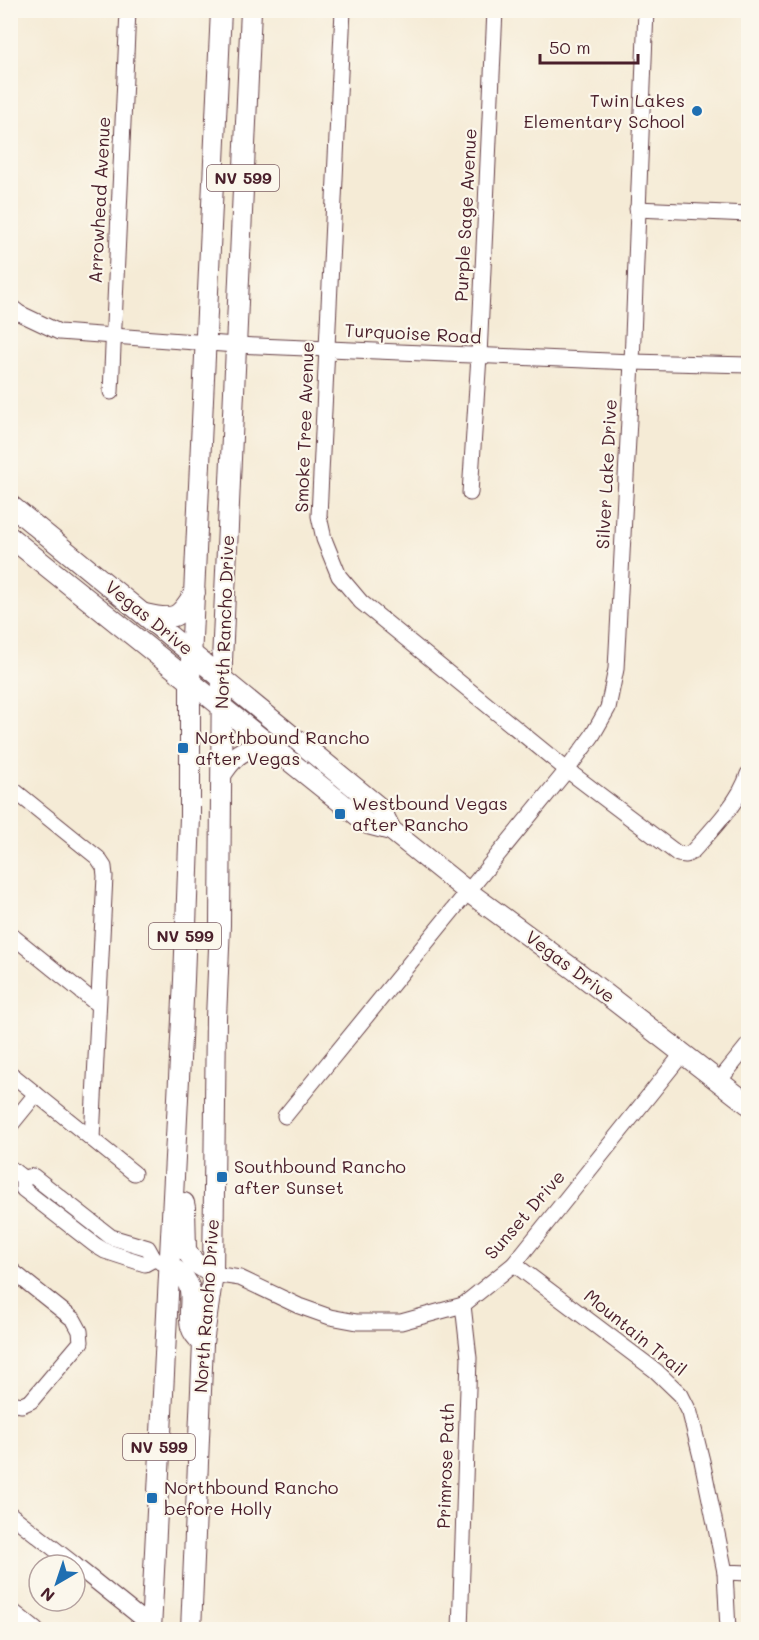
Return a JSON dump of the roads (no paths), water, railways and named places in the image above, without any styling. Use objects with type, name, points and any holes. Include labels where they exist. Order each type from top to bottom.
[{"type":"main road","name":"North Rancho Drive","points":[[151,1628],[162,1262],[174,1191],[190,816],[190,681],[221,10]]},
{"type":"main road","name":"North Rancho Drive","points":[[191,1629],[203,1343],[213,1274],[216,1018],[223,772],[222,678],[251,10]]},
{"type":"main road","name":"Vegas Drive","points":[[10,505],[380,808],[391,830]]},
{"type":"main road","name":"Vegas Drive","points":[[10,537],[368,824],[391,830],[467,891],[576,971],[748,1104]]},
{"type":"main road","points":[[144,614],[159,617],[178,615],[195,592]]},
{"type":"main road","points":[[223,772],[230,761],[244,750],[274,748]]},
{"type":"main road","points":[[174,1191],[185,1208],[186,1250],[194,1262],[213,1274]]},
{"type":"main road","points":[[162,1262],[181,1274],[187,1283],[190,1290],[189,1323],[192,1332],[203,1343]]},
{"type":"street","name":"Arrowhead Avenue","points":[[111,392],[128,10]]},
{"type":"street","name":"Smoke Tree Avenue","points":[[342,10],[319,516],[324,539],[339,576],[361,602],[567,770],[678,854],[686,855],[692,852],[723,817],[746,782],[748,774]]},
{"type":"street","name":"Purple Sage Avenue","points":[[470,493],[479,356],[495,10]]},
{"type":"street","name":"Silver Lake Drive","points":[[285,1116],[567,770],[592,736],[608,708],[616,669],[632,362],[646,10]]},
{"type":"street","points":[[638,209],[748,214]]},
{"type":"street","name":"Turquoise Road","points":[[10,306],[19,313],[59,332],[206,344],[748,365]]},
{"type":"street","points":[[10,787],[98,858],[104,867],[92,1139]]},
{"type":"street","points":[[10,934],[99,1005]]},
{"type":"street","points":[[719,1081],[748,1045]]},
{"type":"street","name":"Sunset Drive","points":[[213,1274],[240,1278],[299,1306],[330,1317],[357,1322],[401,1322],[463,1305],[514,1264],[683,1053]]},
{"type":"street","points":[[10,1073],[134,1173]]},
{"type":"street","points":[[10,1126],[36,1094]]},
{"type":"street","points":[[17,1173],[33,1176],[111,1237],[148,1248],[162,1262]]},
{"type":"street","name":"Mountain Trail","points":[[514,1264],[656,1371],[681,1395],[690,1413],[702,1461],[725,1572],[728,1629]]},
{"type":"street","points":[[10,1269],[74,1320],[80,1331],[81,1342],[31,1401],[16,1404]]},
{"type":"street","name":"Primrose Path","points":[[460,1629],[469,1358],[463,1305]]},
{"type":"street","points":[[10,1514],[60,1553]]},
{"type":"street","points":[[725,1572],[748,1573]]},
{"type":"street","points":[[87,1575],[151,1628]]},
{"type":"street","points":[[10,1609],[36,1629]]},
{"type":"place","name":"Twin Lakes Elementary School","points":[[697,111]]},
{"type":"place","name":"Northbound Rancho after Vegas","points":[[183,748]]},
{"type":"place","name":"Westbound Vegas after Rancho","points":[[340,814]]},
{"type":"place","name":"Southbound Rancho after Sunset","points":[[222,1177]]},
{"type":"place","name":"Northbound Rancho before Holly","points":[[152,1498]]}]
